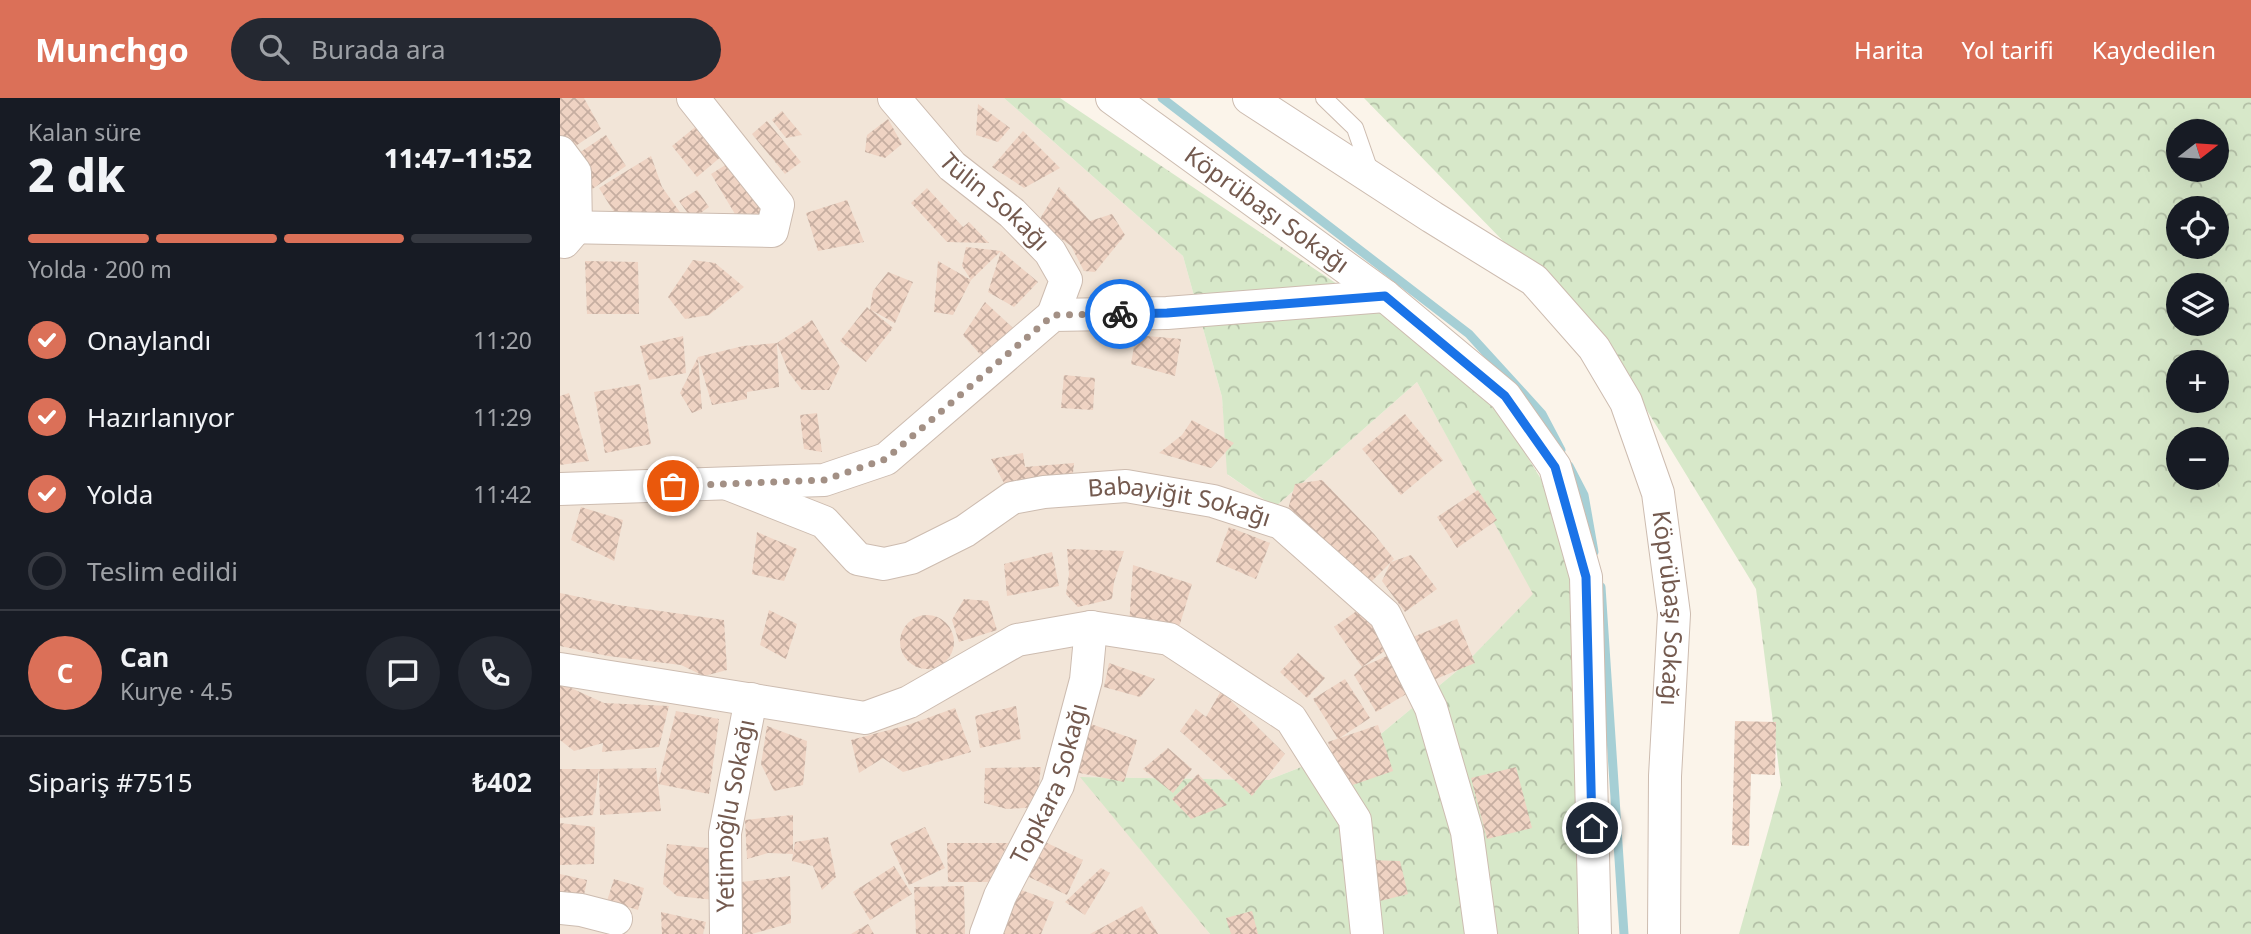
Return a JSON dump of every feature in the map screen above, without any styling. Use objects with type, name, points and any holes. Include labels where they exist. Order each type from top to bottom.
[{"type":"street","points":[[560,152],[575,172],[565,234],[772,230],[778,205],[693,98]]},
{"type":"street","name":"Tülin Sokağı","points":[[894,98],[952,166],[1012,213],[1050,252],[1066,280],[1053,315]]},
{"type":"street","name":"Köprübaşı Sokağı","points":[[1112,98],[1385,296],[1505,396],[1555,467],[1586,577],[1595,934]]},
{"type":"street","name":"Köprübaşı Sokağı","points":[[1249,98],[1534,280],[1594,348],[1626,401],[1658,493],[1674,614],[1665,776],[1664,934]]},
{"type":"street","points":[[560,489],[824,480],[886,459],[1053,315],[1167,313],[1385,296]]},
{"type":"street","name":"Babayiğit Sokağı","points":[[728,484],[824,522],[858,559],[884,564],[911,558],[965,531],[1012,498],[1044,492],[1126,486],[1213,501],[1281,523],[1385,615],[1431,708],[1467,832],[1481,934]]},
{"type":"street","points":[[560,669],[865,718],[909,702],[1017,640],[1091,626],[1169,639],[1291,719],[1354,820],[1367,934]]},
{"type":"street","name":"Topkara Sokağı","points":[[986,934],[1000,896],[1058,785],[1086,680],[1091,626]]},
{"type":"street","name":"Yetimoğlu Sokağı","points":[[726,934],[725,833],[751,699]]},
{"type":"street","points":[[560,908],[616,919]]},
{"type":"lane","points":[[1324,98],[1355,128],[1372,178]]},
{"type":"shaded area","points":[[560,98],[1004,98],[1183,256],[1222,397],[1228,475],[1275,507],[1417,382],[1534,594],[1464,665],[1376,738],[1268,780],[1081,777],[1210,934],[560,934]]},
{"type":"green space","points":[[1004,98],[1060,98],[1480,380],[1570,526],[1609,934],[1210,934],[1080,777],[1268,780],[1376,738],[1464,665],[1533,594],[1417,382],[1275,507],[1227,474],[1222,397],[1183,256]]},
{"type":"green space","points":[[1364,98],[2251,98],[2251,934],[1739,934],[1781,785],[1756,589],[1612,353]]},
{"type":"building","points":[[560,98],[584,98],[601,129],[562,155],[560,152]]},
{"type":"building","points":[[978,104],[1010,128],[998,142],[976,135]]},
{"type":"building","points":[[782,111],[802,135],[786,138],[772,120]]},
{"type":"building","points":[[888,119],[902,144],[885,158],[865,152],[867,135]]},
{"type":"building","points":[[704,120],[729,150],[697,177],[672,146]]},
{"type":"building","points":[[767,121],[801,162],[785,174],[752,134]]},
{"type":"building","points":[[1023,131],[1060,168],[1024,188],[992,167]]},
{"type":"building","points":[[606,135],[626,166],[582,196],[573,157]]},
{"type":"building","points":[[651,156],[662,187],[682,215],[619,220],[599,188]]},
{"type":"building","points":[[732,161],[767,219],[741,224],[711,174]]},
{"type":"building","points":[[1059,187],[1090,221],[1112,214],[1125,235],[1095,272],[1084,271],[1071,246],[1038,222]]},
{"type":"building","points":[[927,188],[963,227],[969,222],[989,243],[947,242],[911,203]]},
{"type":"building","points":[[697,190],[709,207],[692,219],[679,201]]},
{"type":"building","points":[[847,200],[864,242],[818,251],[806,213]]},
{"type":"building","points":[[966,247],[1001,251],[971,280],[962,266]]},
{"type":"building","points":[[1001,251],[1038,282],[1014,307],[988,292]]},
{"type":"building","points":[[693,260],[715,263],[744,287],[709,315],[685,319],[668,297]]},
{"type":"building","points":[[585,261],[638,262],[639,314],[587,314]]},
{"type":"building","points":[[938,261],[971,280],[953,315],[934,312]]},
{"type":"building","points":[[888,272],[913,282],[895,323],[871,310],[893,328],[866,362],[840,341],[867,307],[870,310],[873,291]]},
{"type":"building","points":[[985,302],[1014,329],[987,362],[963,335]]},
{"type":"building","points":[[812,320],[840,367],[829,390],[802,390],[789,373],[777,343]]},
{"type":"building","points":[[1136,335],[1181,339],[1175,376],[1131,364]]},
{"type":"building","points":[[683,336],[686,373],[649,380],[640,346]]},
{"type":"building","points":[[777,343],[779,387],[747,392],[747,399],[712,405],[698,357],[743,346]]},
{"type":"building","points":[[698,357],[702,409],[692,413],[680,393]]},
{"type":"building","points":[[1064,375],[1095,378],[1093,410],[1061,408]]},
{"type":"building","points":[[640,384],[651,444],[605,453],[594,392]]},
{"type":"building","points":[[569,393],[589,461],[560,465],[560,396]]},
{"type":"building","points":[[817,413],[822,452],[804,449],[800,415]]},
{"type":"building","points":[[1405,414],[1443,460],[1401,495],[1362,449]]},
{"type":"building","points":[[1192,420],[1234,443],[1211,468],[1159,453],[1182,435]]},
{"type":"building","points":[[1023,453],[1025,467],[1074,463],[1072,483],[1012,498],[991,459]]},
{"type":"building","points":[[1322,480],[1394,559],[1369,584],[1287,513],[1295,484]]},
{"type":"building","points":[[1478,490],[1497,520],[1457,548],[1437,517]]},
{"type":"building","points":[[581,507],[623,520],[614,561],[571,540]]},
{"type":"building","points":[[1229,527],[1270,543],[1256,579],[1216,562]]},
{"type":"building","points":[[757,532],[797,549],[784,581],[752,574]]},
{"type":"building","points":[[1067,549],[1124,551],[1114,582],[1112,599],[1078,607],[1066,594],[1069,574]]},
{"type":"building","points":[[1052,552],[1059,586],[1007,596],[1004,564]]},
{"type":"building","points":[[1411,555],[1437,589],[1405,612],[1382,581],[1391,562]]},
{"type":"building","points":[[1133,565],[1192,584],[1180,624],[1169,639],[1129,625]]},
{"type":"building","points":[[560,593],[618,605],[724,620],[727,670],[704,676],[681,665],[608,656],[560,646]]},
{"type":"building","points":[[964,599],[988,601],[997,630],[959,642],[952,620]]},
{"type":"building","points":[[1361,608],[1390,647],[1362,667],[1334,627]]},
{"type":"building","points":[[769,610],[797,624],[786,659],[760,645]]},
{"type":"building","points":[[927,615],[946,623],[954,642],[946,661],[927,669],[908,661],[900,642],[908,623]]},
{"type":"building","points":[[1457,619],[1475,663],[1426,683],[1408,639]]},
{"type":"building","points":[[1298,653],[1325,678],[1307,698],[1280,672]]},
{"type":"building","points":[[1387,656],[1408,693],[1376,712],[1354,675],[1362,667]]},
{"type":"building","points":[[1109,663],[1155,679],[1140,697],[1104,687]]},
{"type":"building","points":[[1345,679],[1370,718],[1338,739],[1313,699]]},
{"type":"building","points":[[560,683],[604,703],[669,706],[659,747],[602,752],[603,743],[574,751],[560,740]]},
{"type":"building","points":[[1221,691],[1285,754],[1252,796],[1180,731],[1196,709],[1206,717]]},
{"type":"building","points":[[1016,706],[1021,739],[980,748],[975,716]]},
{"type":"building","points":[[955,708],[971,752],[903,772],[883,758],[859,773],[851,740],[908,725]]},
{"type":"building","points":[[676,711],[719,719],[709,794],[658,784]]},
{"type":"building","points":[[1735,721],[1776,722],[1775,775],[1751,774],[1749,846],[1732,845]]},
{"type":"building","points":[[1088,723],[1137,740],[1124,782],[1070,771]]},
{"type":"building","points":[[1378,725],[1393,771],[1344,788],[1328,742]]},
{"type":"building","points":[[767,726],[807,741],[803,785],[774,791],[761,764]]},
{"type":"building","points":[[1168,748],[1192,769],[1173,793],[1143,769]]},
{"type":"building","points":[[1041,767],[1036,807],[1007,809],[984,803],[985,768]]},
{"type":"building","points":[[1516,767],[1532,828],[1487,839],[1471,778]]},
{"type":"building","points":[[656,768],[661,811],[600,815],[599,769]]},
{"type":"building","points":[[560,769],[599,769],[593,815],[560,818]]},
{"type":"building","points":[[1198,774],[1227,805],[1191,819],[1172,799]]},
{"type":"building","points":[[793,815],[793,854],[768,853],[747,859],[745,820]]},
{"type":"building","points":[[560,823],[595,827],[594,864],[560,865]]},
{"type":"building","points":[[925,827],[945,868],[909,885],[890,843]]},
{"type":"building","points":[[828,837],[836,877],[822,890],[813,866],[792,861],[795,842]]},
{"type":"building","points":[[1045,842],[1083,860],[1067,895],[1029,877]]},
{"type":"building","points":[[947,843],[1008,843],[989,882],[948,882]]},
{"type":"building","points":[[667,844],[719,849],[714,900],[677,896],[663,884]]},
{"type":"building","points":[[1371,860],[1400,861],[1408,894],[1380,901]]},
{"type":"building","points":[[894,866],[912,894],[870,920],[853,892]]},
{"type":"building","points":[[1101,868],[1110,873],[1085,915],[1065,902]]},
{"type":"building","points":[[560,874],[587,880],[581,910],[560,905]]},
{"type":"building","points":[[790,876],[791,923],[752,934],[733,934],[733,883]]},
{"type":"building","points":[[614,879],[644,888],[638,910],[607,901]]},
{"type":"building","points":[[964,886],[965,934],[916,934],[914,887]]},
{"type":"building","points":[[1016,888],[1054,902],[1041,934],[996,934]]},
{"type":"building","points":[[1142,906],[1158,934],[1090,934]]},
{"type":"building","points":[[1252,911],[1258,934],[1231,934],[1226,918]]},
{"type":"building","points":[[661,912],[706,922],[703,934],[662,934]]},
{"type":"building","points":[[868,924],[874,934],[851,934]]},
{"type":"waterway","points":[[1162,98],[1469,334],[1542,414],[1561,450]]},
{"type":"waterway","points":[[1569,466],[1584,495],[1594,552]]},
{"type":"waterway","points":[[1601,587],[1624,934]]},
{"type":"way so far","points":[[673,486],[824,480],[886,459],[1053,315],[1120,314]]},
{"type":"route","points":[[1120,314],[1167,313],[1385,296],[1505,396],[1555,467],[1586,577],[1592,828]]}]
